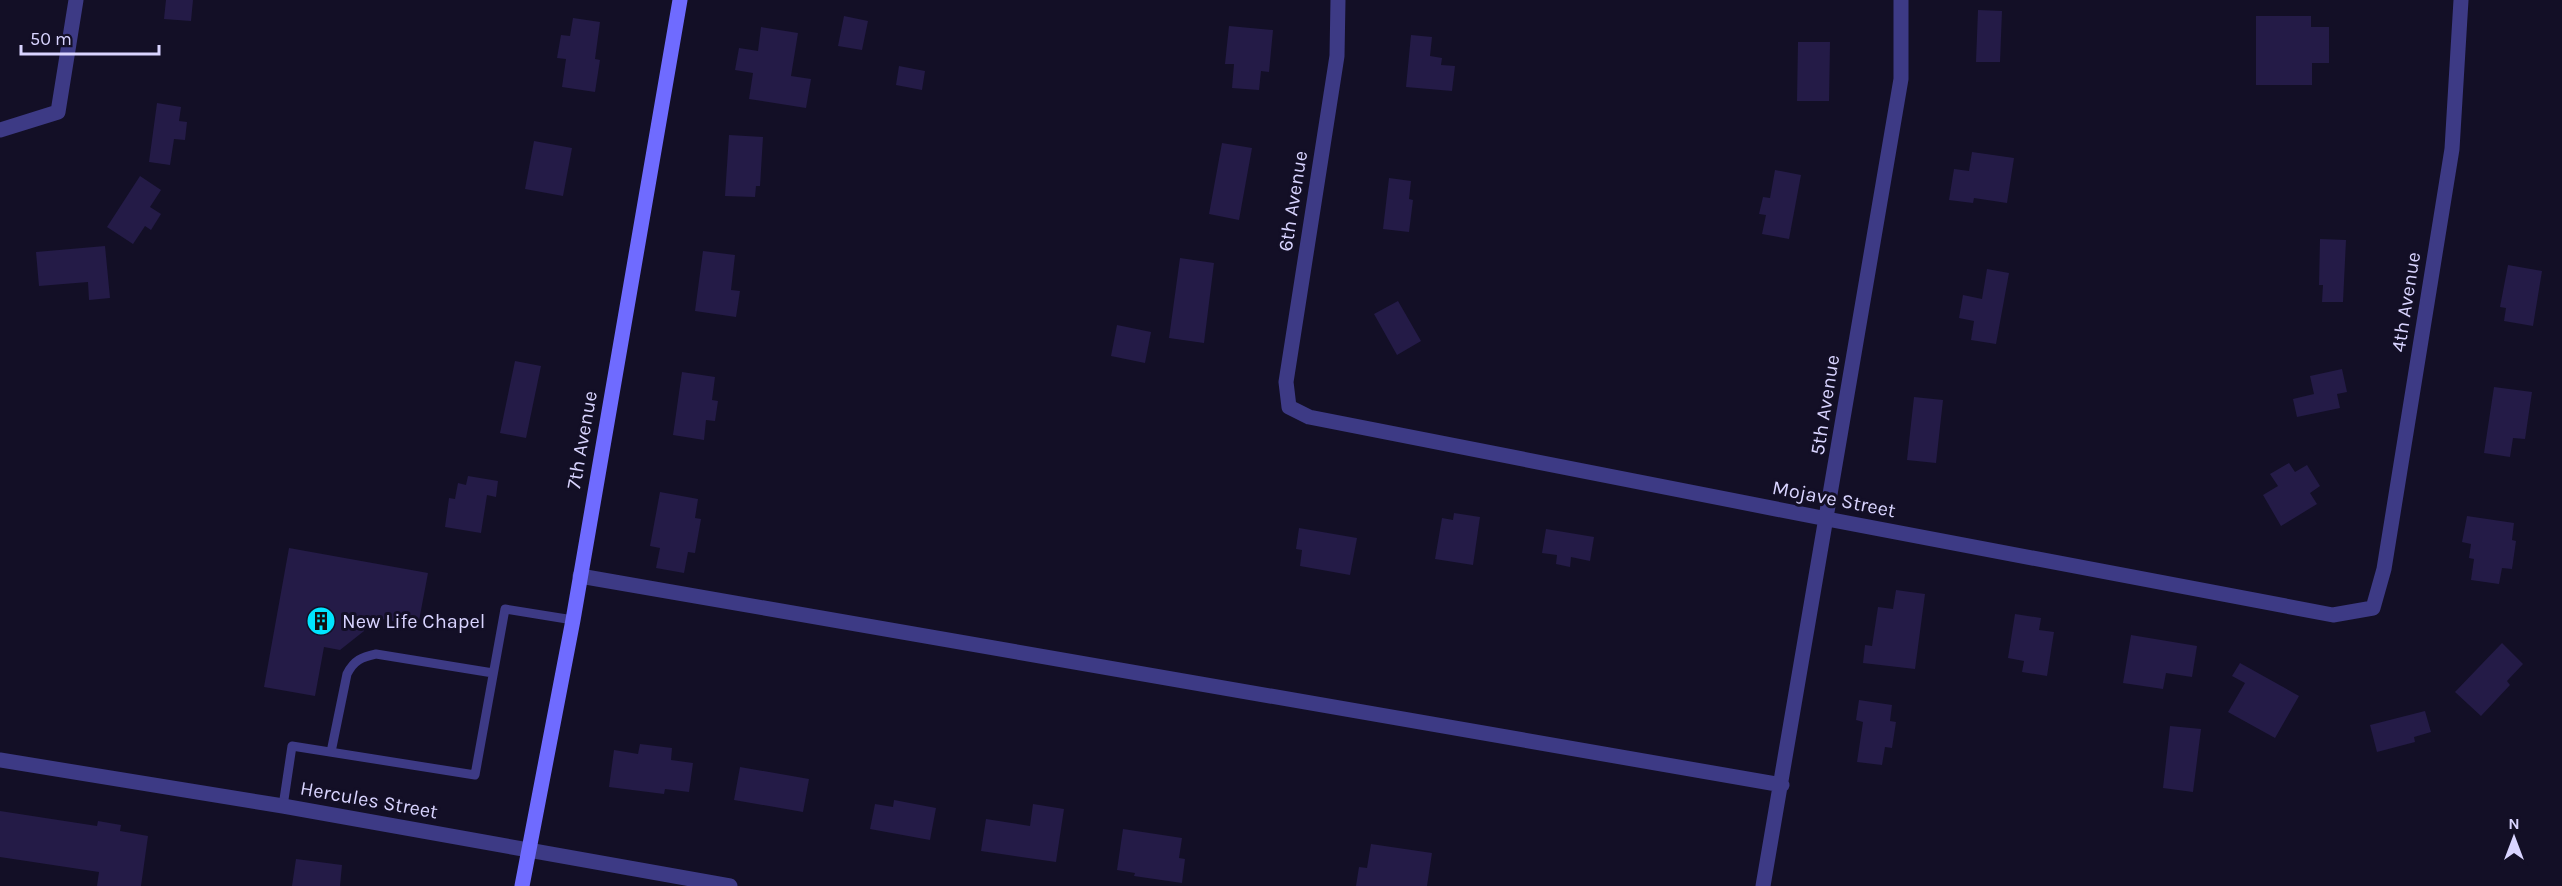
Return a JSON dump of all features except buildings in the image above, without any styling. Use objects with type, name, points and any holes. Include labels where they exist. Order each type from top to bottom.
[{"type":"street","points":[[0,130],[58,112],[76,0]]},
{"type":"street","name":"7th Avenue","points":[[522,886],[573,620],[680,0]]},
{"type":"street","name":"6th Avenue","points":[[1289,407],[1286,382],[1337,56],[1338,0]]},
{"type":"street","name":"5th Avenue","points":[[1764,886],[1901,79],[1901,0]]},
{"type":"street","name":"4th Avenue","points":[[2373,608],[2384,569],[2452,149],[2461,0]]},
{"type":"street","name":"Mojave Street","points":[[1289,407],[1309,417],[1827,519],[2333,615],[2373,608]]},
{"type":"street","points":[[580,576],[1782,785]]},
{"type":"street","name":"Hercules Street","points":[[0,759],[283,806],[730,886]]},
{"type":"lane","points":[[283,806],[292,746],[475,775],[505,609],[573,620]]},
{"type":"lane","points":[[331,752],[347,674],[352,663],[363,657],[376,654],[493,673]]},
{"type":"place","name":"New Life Chapel","points":[[321,621]]}]
